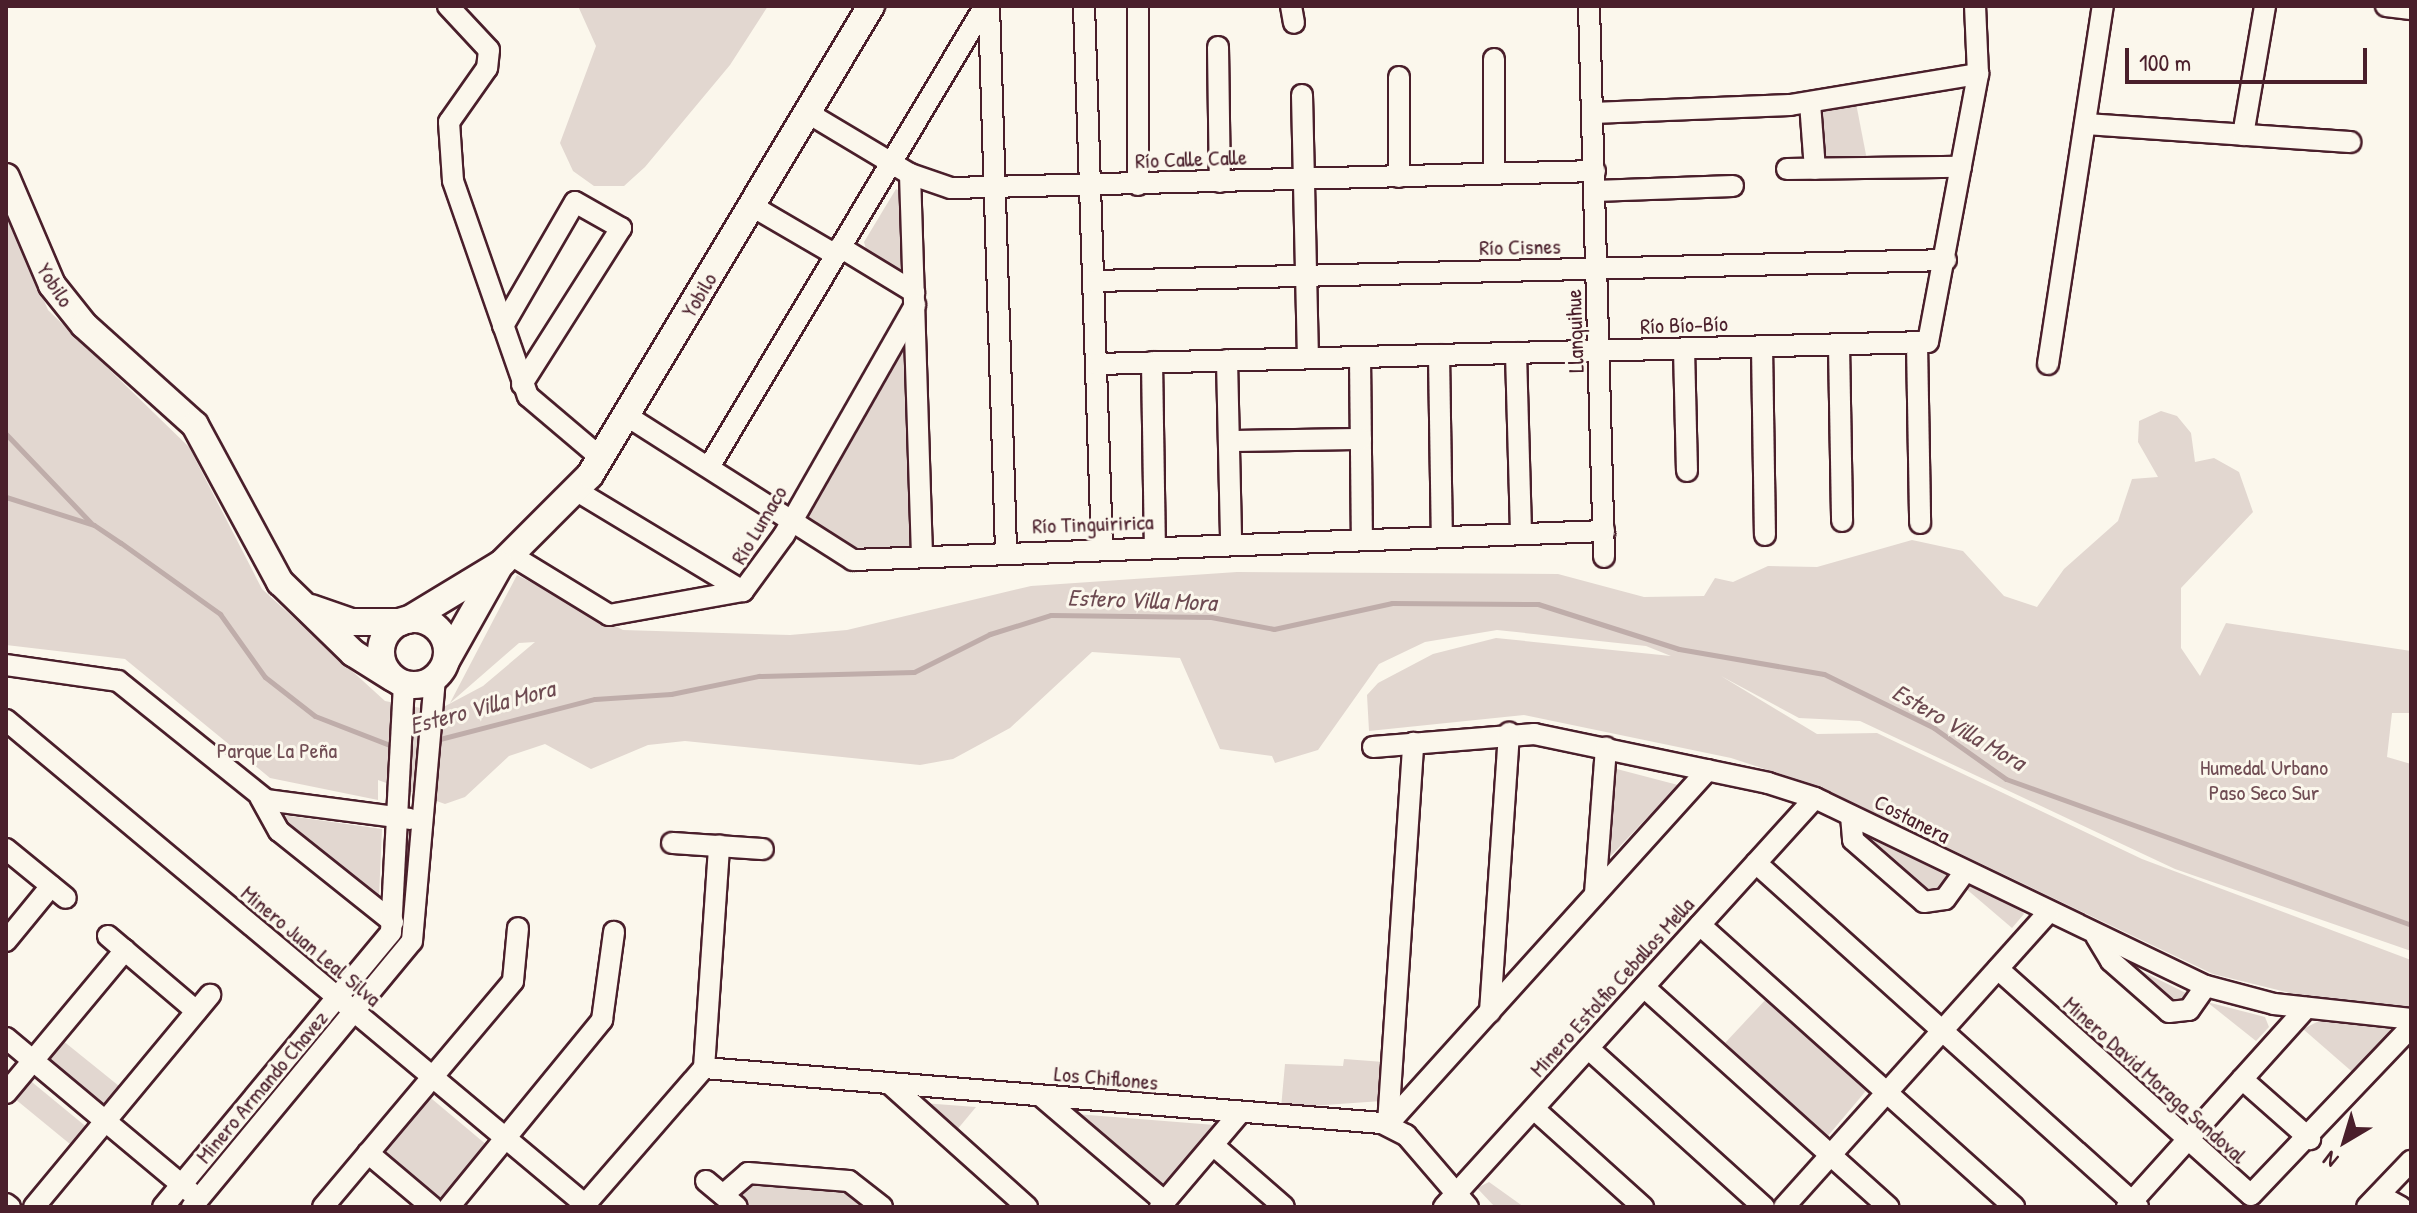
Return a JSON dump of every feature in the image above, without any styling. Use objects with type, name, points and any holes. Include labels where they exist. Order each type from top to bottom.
[{"type":"main road","name":"Yobilo","points":[[405,621],[507,559],[577,491],[627,416],[871,6]]},
{"type":"main road","name":"Yobilo","points":[[6,177],[62,299],[195,425],[270,567],[300,602],[353,653],[401,690]]},
{"type":"main road","name":"Yobilo","points":[[441,669],[507,559]]},
{"type":"main road","name":"Yobilo","points":[[300,602],[351,622],[405,621],[438,630],[441,669]]},
{"type":"main road","points":[[405,621],[382,648],[401,690],[441,669]]},
{"type":"street","points":[[448,6],[489,50],[487,68],[449,122],[447,154],[522,384],[544,417],[601,458]]},
{"type":"street","points":[[709,467],[987,6]]},
{"type":"street","points":[[987,6],[1006,551]]},
{"type":"street","points":[[1084,6],[1102,548]]},
{"type":"street","points":[[1138,6],[1138,185]]},
{"type":"street","name":"Llanquihue","points":[[1589,6],[1601,351],[1604,557]]},
{"type":"street","points":[[1920,523],[1917,343],[1933,337],[1978,74],[1975,6]]},
{"type":"street","points":[[2048,364],[2103,6]]},
{"type":"street","points":[[2243,135],[2265,6]]},
{"type":"street","points":[[1218,47],[1220,182]]},
{"type":"street","points":[[1494,59],[1494,174]]},
{"type":"street","points":[[1593,113],[1800,104],[1978,74]]},
{"type":"street","points":[[1399,77],[1399,177]]},
{"type":"street","points":[[1302,95],[1308,358]]},
{"type":"street","points":[[1800,104],[1815,169]]},
{"type":"street","name":"Río Calle Calle","points":[[808,113],[910,174],[951,188],[1494,174],[1733,186]]},
{"type":"street","points":[[2085,124],[2350,142]]},
{"type":"street","points":[[1787,169],[1961,167]]},
{"type":"street","points":[[910,174],[922,554]]},
{"type":"street","points":[[503,326],[575,202],[621,228],[522,384]]},
{"type":"street","points":[[752,206],[838,251],[915,298]]},
{"type":"street","name":"Río Cisnes","points":[[1095,281],[1946,260]]},
{"type":"street","name":"Río Lumaco","points":[[507,559],[609,615],[743,591],[791,519],[915,298]]},
{"type":"street","name":"Río Bío-Bío","points":[[1097,364],[1917,343]]},
{"type":"street","points":[[1839,345],[1842,521]]},
{"type":"street","points":[[1762,347],[1765,535]]},
{"type":"street","points":[[1684,349],[1687,471]]},
{"type":"street","points":[[1516,353],[1521,533]]},
{"type":"street","points":[[1439,355],[1442,536]]},
{"type":"street","points":[[1360,357],[1362,539]]},
{"type":"street","points":[[1227,360],[1231,543]]},
{"type":"street","points":[[1152,362],[1155,546]]},
{"type":"street","name":"Río Tinguiririca","points":[[627,416],[791,519],[846,558],[1604,531]]},
{"type":"street","points":[[1229,441],[1361,439]]},
{"type":"street","points":[[577,491],[743,591]]},
{"type":"street","points":[[6,665],[118,681],[260,797],[279,831],[393,922]]},
{"type":"street","name":"Minero Armando Chavez","points":[[199,1204],[412,941],[428,707],[441,669]]},
{"type":"street","points":[[393,922],[400,808],[401,690]]},
{"type":"street","name":"Minero Juan Leal Silva","points":[[6,720],[585,1206]]},
{"type":"street","points":[[1490,1012],[1509,733]]},
{"type":"street","name":"Costanera","points":[[1373,747],[1509,733],[1606,747],[1815,798],[1964,873],[2206,986],[2306,1008],[2411,1019]]},
{"type":"street","points":[[1413,743],[1388,1124],[1456,1203]]},
{"type":"street","points":[[1595,894],[1606,747]]},
{"type":"street","points":[[1388,1124],[1708,770]]},
{"type":"street","points":[[260,797],[400,808],[422,820]]},
{"type":"street","name":"Minero Estolfio Ceballos Mella","points":[[1456,1203],[1534,1109],[1815,798]]},
{"type":"street","points":[[1851,816],[1853,840],[1924,902],[1945,899],[1964,873]]},
{"type":"street","points":[[672,843],[763,849]]},
{"type":"street","points":[[585,1206],[704,1068],[719,846]]},
{"type":"street","points":[[6,849],[59,892],[6,941]]},
{"type":"street","points":[[1756,863],[2132,1205],[2306,1008]]},
{"type":"street","points":[[1784,1207],[2048,913]]},
{"type":"street","name":"Minero Armando Chavez","points":[[163,1207],[337,999],[393,922]]},
{"type":"street","points":[[1700,925],[2014,1207]]},
{"type":"street","points":[[323,1207],[513,981],[518,928]]},
{"type":"street","points":[[449,1207],[602,1020],[614,932]]},
{"type":"street","points":[[108,936],[196,1011]]},
{"type":"street","points":[[2096,936],[2111,961],[2169,1012],[2186,1013],[2206,986]]},
{"type":"street","points":[[6,1093],[125,950]]},
{"type":"street","name":"Minero David Moraga Sandoval","points":[[1998,969],[2251,1195],[2310,1139],[2411,1027]]},
{"type":"street","points":[[1644,987],[1888,1207]]},
{"type":"street","points":[[34,1207],[210,995]]},
{"type":"street","points":[[6,1038],[182,1185],[199,1204]]},
{"type":"street","points":[[1589,1049],[1764,1207]]},
{"type":"street","name":"Los Chiflones","points":[[704,1068],[1388,1124]]},
{"type":"street","points":[[2242,1079],[2310,1139]]},
{"type":"street","points":[[890,1084],[1027,1207]]},
{"type":"street","points":[[1042,1097],[1163,1204],[1239,1114]]},
{"type":"street","points":[[1534,1109],[1643,1207]]},
{"type":"street","points":[[1213,1145],[1284,1207]]},
{"type":"street","points":[[368,1153],[432,1207]]},
{"type":"street","points":[[2373,1201],[2411,1161]]},
{"type":"street","points":[[706,1181],[730,1201],[748,1173],[849,1181],[882,1207]]},
{"type":"street","points":[[2373,1201],[2401,1207]]},
{"type":"green space","points":[[578,6],[768,6],[730,65],[645,167],[624,186],[594,186],[573,171],[560,143],[596,46]]},
{"type":"green space","points":[[1855,98],[1867,160],[1823,165],[1817,107]]},
{"type":"green space","points":[[896,189],[908,196],[903,275],[867,253],[864,242]]},
{"type":"green space","name":"Humedal Urbano Paso Seco Sur","points":[[6,210],[48,310],[189,447],[262,589],[385,701],[436,711],[483,686],[535,642],[519,643],[450,703],[517,575],[623,630],[790,635],[847,630],[1031,586],[1237,572],[1558,574],[1644,597],[1704,596],[1715,578],[1733,582],[1768,566],[1817,567],[1912,540],[1963,551],[2004,596],[2037,607],[2064,569],[2118,521],[2132,479],[2158,477],[2138,442],[2139,421],[2161,411],[2177,416],[2191,433],[2195,462],[2214,458],[2239,472],[2253,512],[2181,588],[2181,648],[2200,676],[2226,623],[2411,651],[2411,713],[2392,713],[2387,757],[2411,764],[2411,951],[2175,869],[1860,721],[1799,718],[1721,676],[1817,734],[1877,733],[2142,859],[2411,960],[2411,1007],[2302,996],[2213,974],[1820,787],[1731,758],[1524,715],[1369,731],[1367,695],[1378,683],[1433,654],[1496,638],[1671,656],[1646,646],[1497,630],[1425,642],[1379,664],[1318,750],[1275,763],[1272,756],[1220,749],[1180,658],[1092,652],[1010,728],[953,759],[920,765],[685,741],[648,745],[591,769],[545,744],[509,756],[465,797],[445,804],[378,780],[378,800],[270,778],[125,659],[6,645]]},
{"type":"green space","points":[[908,338],[916,547],[852,548],[802,519]]},
{"type":"green space","points":[[1613,768],[1678,785],[1605,862]]},
{"type":"green space","points":[[282,815],[382,829],[379,897],[286,830]]},
{"type":"green space","points":[[1860,832],[1952,878],[1935,898],[1855,838]]},
{"type":"green space","points":[[1968,883],[2019,907],[2024,914],[2012,928],[1964,887]]},
{"type":"green space","points":[[2131,966],[2190,995],[2180,1008]]},
{"type":"green space","points":[[1769,996],[1870,1086],[1827,1137],[1725,1043]]},
{"type":"green space","points":[[2207,1002],[2265,1017],[2269,1027],[2256,1041]]},
{"type":"green space","points":[[2321,1020],[2397,1030],[2357,1076],[2303,1029]]},
{"type":"green space","points":[[57,1036],[124,1090],[106,1107],[44,1056]]},
{"type":"green space","points":[[1344,1059],[1384,1062],[1382,1101],[1281,1108],[1285,1064],[1343,1066]]},
{"type":"green space","points":[[27,1078],[89,1129],[76,1149],[9,1094]]},
{"type":"green space","points":[[426,1094],[488,1146],[441,1201],[380,1149]]},
{"type":"green space","points":[[909,1102],[976,1107],[951,1137]]},
{"type":"green space","points":[[1076,1114],[1215,1125],[1162,1188]]},
{"type":"green space","points":[[741,1181],[844,1185],[867,1207],[744,1207],[735,1199]]},
{"type":"green space","points":[[1489,1182],[1524,1207],[1495,1207],[1477,1188]]},
{"type":"waterway","points":[[6,434],[91,523]]},
{"type":"waterway","name":"Estero Villa Mora","points":[[6,497],[94,525],[220,614],[265,677],[315,716],[395,747]]},
{"type":"waterway","name":"Estero Villa Mora","points":[[436,740],[595,699],[671,694],[759,676],[914,672],[990,634],[1051,615],[1211,617],[1274,629],[1392,603],[1538,604],[1679,649],[1824,674],[1934,728],[2006,779],[2411,925]]},
{"type":"park label","name":"Parque La Peña","points":[[277,751]]}]
